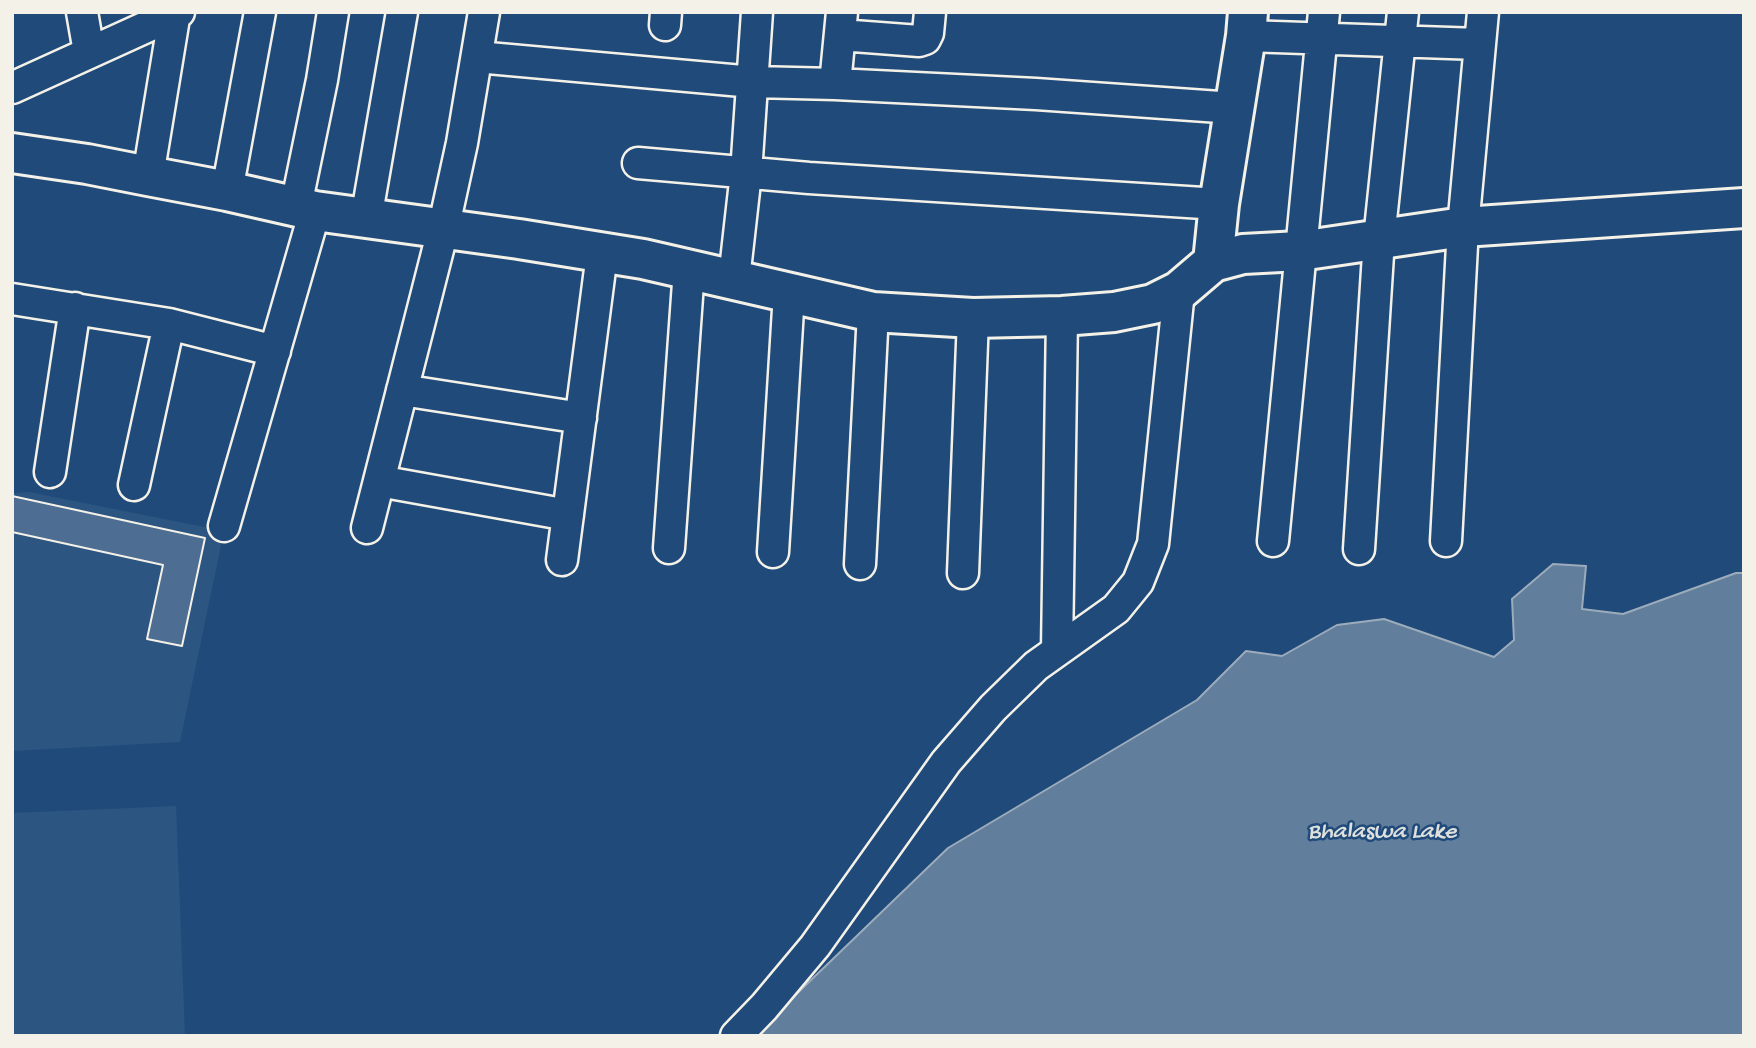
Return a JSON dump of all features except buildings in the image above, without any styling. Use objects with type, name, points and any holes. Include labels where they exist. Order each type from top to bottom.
[{"type":"street","points":[[82,12],[89,52]]},
{"type":"street","points":[[228,191],[260,12]]},
{"type":"street","points":[[224,526],[275,351],[305,209],[333,12]]},
{"type":"street","points":[[366,219],[402,12]]},
{"type":"street","points":[[367,528],[443,230],[462,143],[484,12]]},
{"type":"street","points":[[734,279],[746,173],[757,12]]},
{"type":"street","points":[[835,84],[841,23],[919,41],[925,39],[928,33],[930,12]]},
{"type":"street","points":[[1359,549],[1379,239],[1403,12]]},
{"type":"street","points":[[1446,541],[1463,227],[1482,12]]},
{"type":"street","points":[[12,88],[177,13]]},
{"type":"street","points":[[148,176],[177,13]]},
{"type":"street","points":[[1213,262],[1219,204],[1247,24],[1323,26],[1401,42],[1479,44]]},
{"type":"street","points":[[1273,541],[1323,26]]},
{"type":"street","points":[[477,57],[752,82],[1036,94],[1234,108]]},
{"type":"street","points":[[12,153],[87,164],[305,209],[643,259],[873,312],[973,318],[1114,312],[1153,304],[1179,291],[1213,262],[1243,254],[1300,251],[1463,227],[1744,208]]},
{"type":"street","points":[[638,163],[746,173],[1219,204]]},
{"type":"street","points":[[562,560],[603,254]]},
{"type":"street","points":[[669,548],[690,269]]},
{"type":"street","points":[[736,1036],[815,946],[946,762],[993,708],[1036,666],[1116,609],[1138,582],[1153,544],[1179,291]]},
{"type":"street","points":[[773,552],[789,293]]},
{"type":"street","points":[[12,299],[169,324],[275,351]]},
{"type":"street","points":[[50,472],[75,308]]},
{"type":"street","points":[[860,564],[873,312]]},
{"type":"street","points":[[1057,651],[1062,316]]},
{"type":"street","points":[[963,573],[973,318]]},
{"type":"street","points":[[134,485],[169,324]]},
{"type":"street","points":[[402,390],[581,418]]},
{"type":"street","points":[[379,481],[568,515]]},
{"type":"shaded area","points":[[29,492],[224,531],[180,742],[12,751],[12,493]]},
{"type":"shaded area","points":[[176,806],[185,1036],[12,1036],[12,813]]},
{"type":"water","name":"Bhalaswa Lake","points":[[1553,564],[1586,566],[1582,609],[1623,614],[1736,573],[1744,573],[1744,1036],[753,1036],[948,848],[1197,700],[1246,651],[1282,656],[1337,625],[1384,619],[1494,657],[1514,640],[1512,599]]}]
